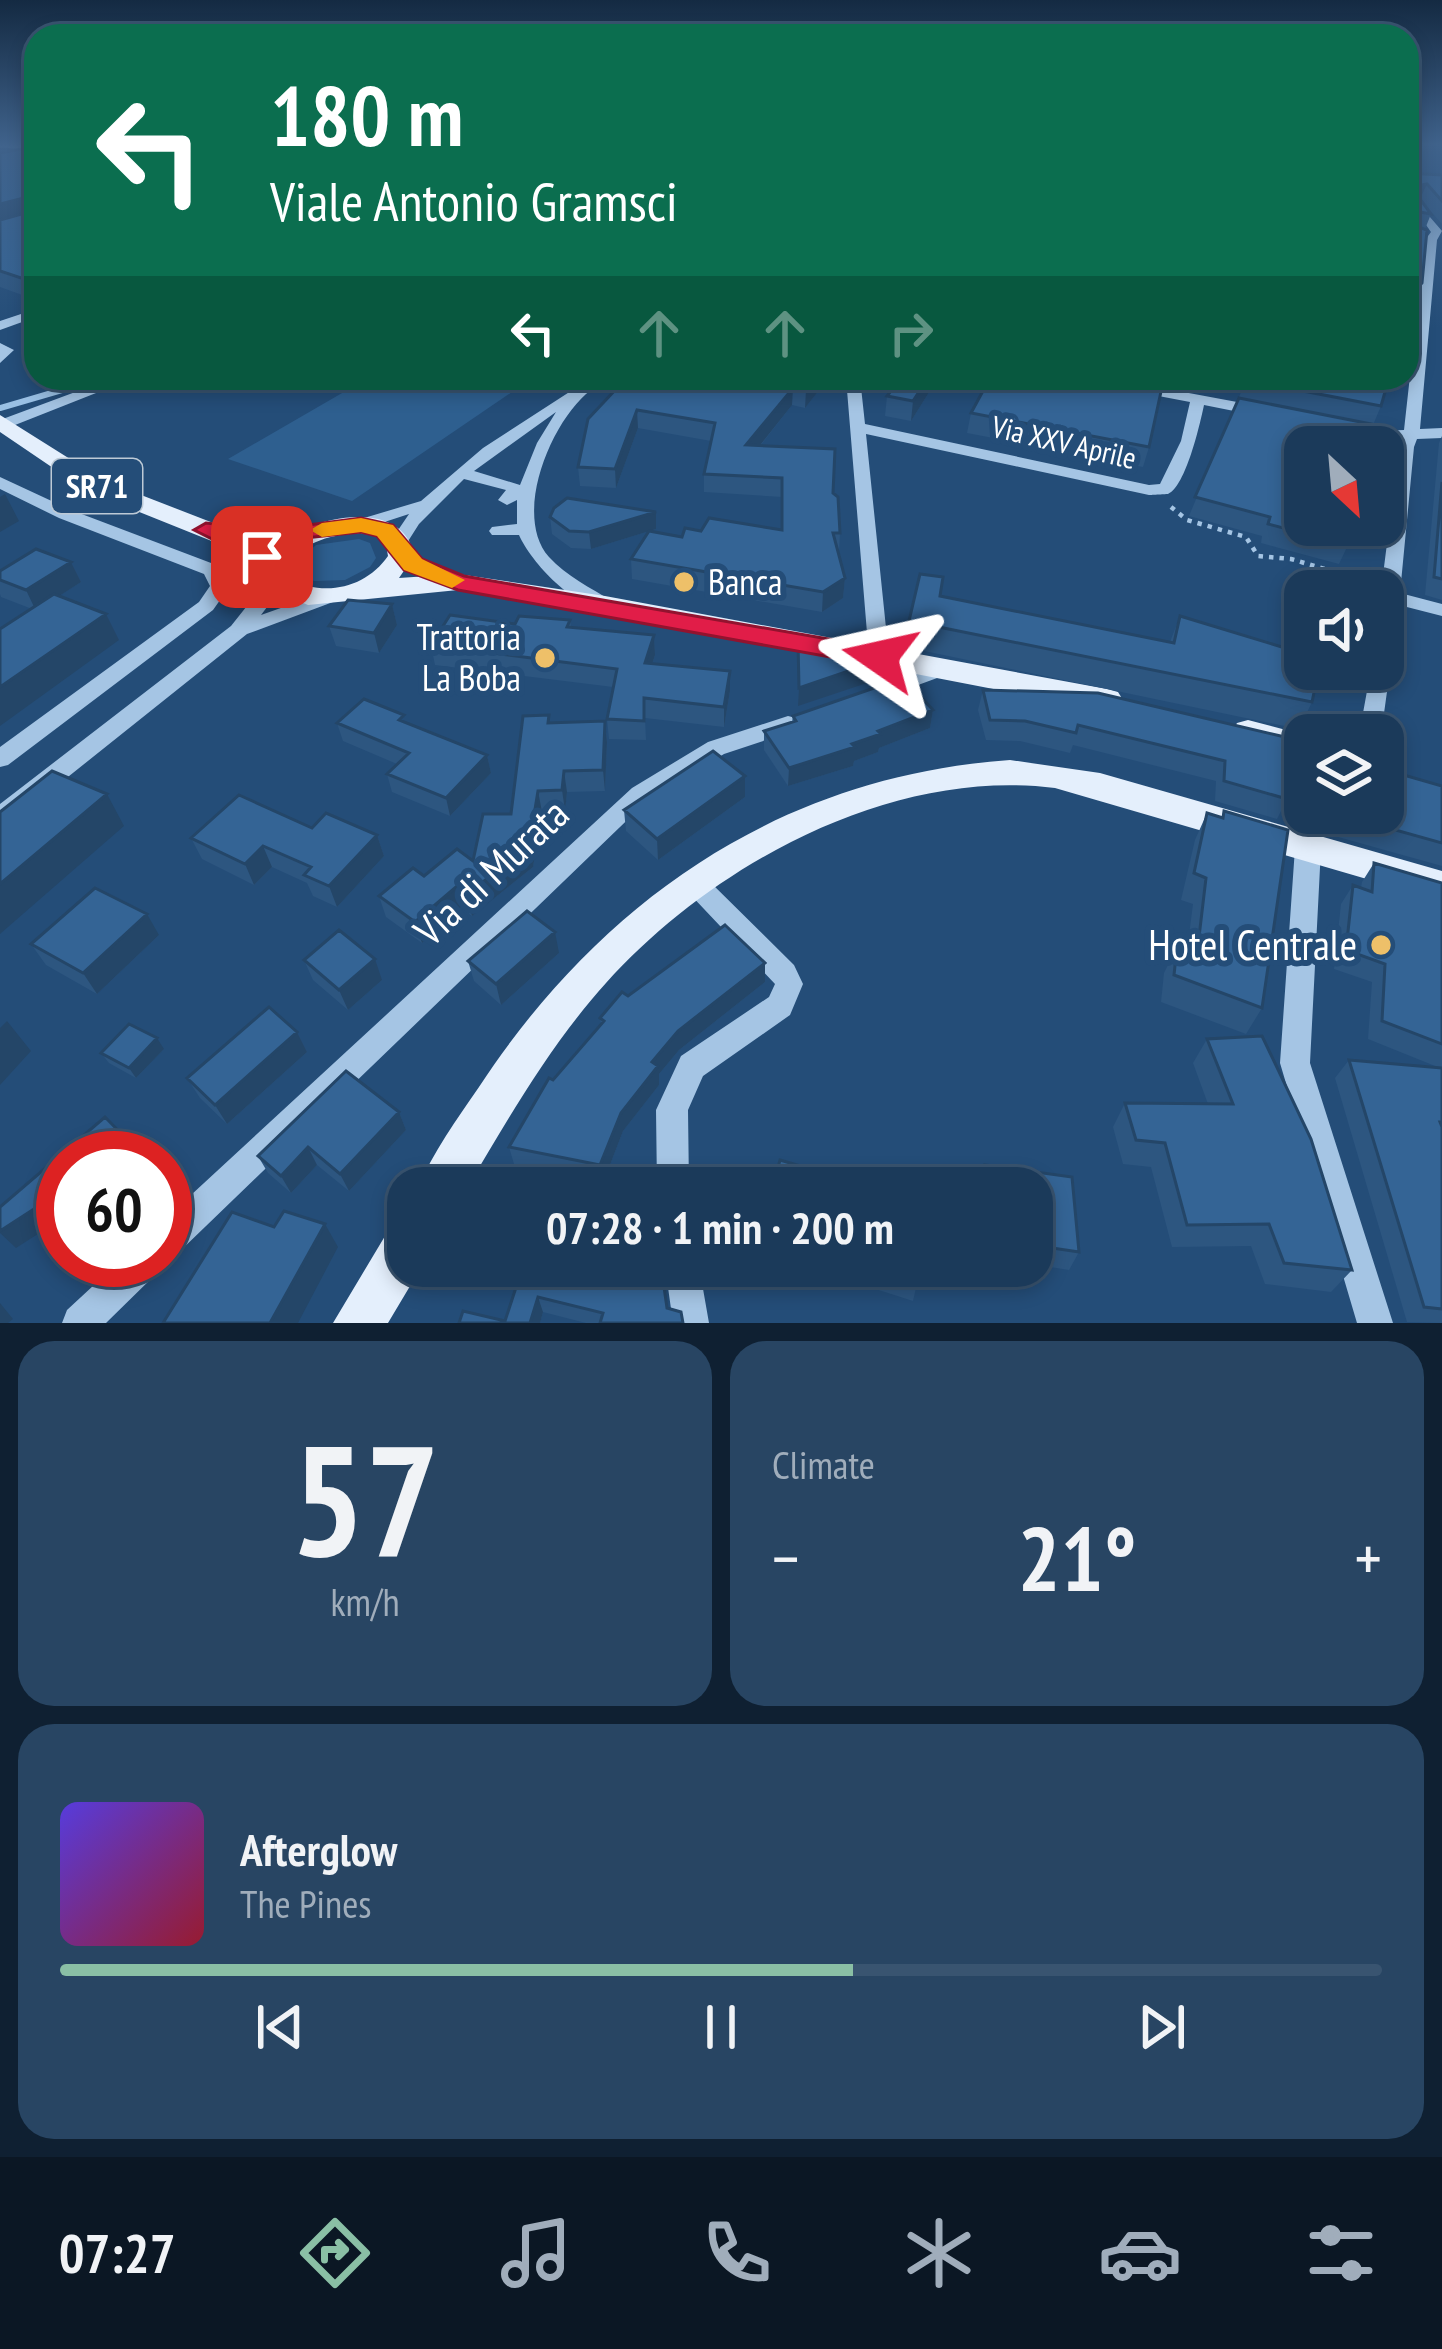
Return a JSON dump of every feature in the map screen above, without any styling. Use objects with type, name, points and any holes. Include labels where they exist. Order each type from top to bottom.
[{"type":"main road","name":"SR71","points":[[2,423],[96,486],[243,544],[274,577],[304,597],[326,598]]},
{"type":"main road","name":"SR71","points":[[206,530],[241,537],[361,525]]},
{"type":"main road","points":[[361,525],[385,530],[400,549],[458,582]]},
{"type":"main road","points":[[274,577],[281,551],[307,534]]},
{"type":"main road","points":[[368,588],[385,578],[400,549]]},
{"type":"main road","points":[[326,598],[368,588],[458,582],[605,605],[1127,704]]},
{"type":"main road","points":[[1220,724],[1284,741]]},
{"type":"main road","points":[[454,1167],[518,1060],[617,945],[696,884],[797,827],[862,797],[919,781],[1012,772],[1088,784],[1442,886]]},
{"type":"main road","points":[[359,1323],[387,1277]]},
{"type":"street","points":[[1419,206],[1437,232],[1431,241],[1419,318]]},
{"type":"street","points":[[0,346],[8,350],[0,359]]},
{"type":"street","points":[[2,423],[94,390]]},
{"type":"street","points":[[400,549],[407,523],[435,496],[580,390]]},
{"type":"street","points":[[581,390],[553,422],[536,458],[527,529],[535,551],[556,573],[605,605]]},
{"type":"street","points":[[854,390],[880,657]]},
{"type":"street","name":"Via XXV Aprile","points":[[1150,390],[1288,418]]},
{"type":"street","points":[[1391,570],[1417,390]]},
{"type":"street","name":"Via XXV Aprile","points":[[857,427],[1149,490],[1166,489],[1189,441],[1198,399]]},
{"type":"street","points":[[1404,434],[1442,434]]},
{"type":"street","points":[[480,462],[508,469],[530,484]]},
{"type":"street","points":[[464,474],[512,486],[516,492],[507,500]]},
{"type":"street","points":[[0,482],[64,514],[212,570],[220,586],[206,606],[0,759]]},
{"type":"street","points":[[361,525],[435,496]]},
{"type":"street","points":[[498,531],[527,529]]},
{"type":"street","points":[[238,631],[274,577]]},
{"type":"street","points":[[1404,597],[1442,610]]},
{"type":"street","points":[[0,817],[238,631],[326,598]]},
{"type":"street","name":"Via di Murata","points":[[192,1217],[640,794],[716,748],[941,669]]},
{"type":"street","points":[[1308,848],[1295,1063],[1375,1323]]},
{"type":"street","points":[[673,1167],[672,1110],[692,1066],[780,1006],[789,984],[696,884]]},
{"type":"street","points":[[80,1323],[118,1287]]},
{"type":"street","points":[[685,1287],[691,1323]]},
{"type":"path","points":[[1149,490],[1168,497],[1167,502],[1187,520],[1246,537],[1258,556],[1291,559],[1323,570]]},
{"type":"shaded area","points":[[347,390],[515,390],[352,501],[228,459]]},
{"type":"shaded area","points":[[359,539],[370,543],[376,558],[370,567],[345,580],[314,581],[298,569],[298,561],[316,545]]},
{"type":"building","points":[[24,213],[24,279],[0,271],[0,220]]},
{"type":"building","points":[[1419,227],[1427,230],[1419,286]]},
{"type":"building","points":[[615,390],[791,390],[746,445],[835,449],[833,493],[838,497],[840,533],[833,533],[845,578],[823,592],[631,559],[649,531],[682,537],[685,528],[701,531],[709,518],[782,530],[782,478],[704,474],[715,423],[637,410],[615,469],[578,467],[588,419]]},
{"type":"building","points":[[892,390],[920,390],[913,401],[887,396]]},
{"type":"building","points":[[983,390],[1161,390],[1149,447],[971,413]]},
{"type":"building","points":[[1298,390],[1386,390],[1381,406]]},
{"type":"building","points":[[1239,398],[1376,425],[1284,426],[1284,528],[1268,524],[1270,517],[1195,497]]},
{"type":"building","points":[[1442,482],[1442,579],[1434,577]]},
{"type":"building","points":[[567,498],[656,512],[589,532],[569,531],[550,517]]},
{"type":"building","points":[[36,549],[71,562],[26,590],[0,580],[0,571]]},
{"type":"building","points":[[920,574],[943,577],[940,596],[1174,643],[1180,616],[1284,648],[1284,690],[1315,690],[1312,702],[909,621]]},
{"type":"building","points":[[54,594],[106,614],[0,687],[0,629]]},
{"type":"building","points":[[348,600],[392,604],[374,633],[329,626]]},
{"type":"building","points":[[450,615],[515,624],[519,616],[570,620],[567,627],[654,635],[645,663],[730,671],[724,707],[644,698],[644,721],[607,719],[617,669],[431,645]]},
{"type":"building","points":[[798,642],[870,652],[872,663],[799,688]]},
{"type":"building","points":[[903,678],[933,710],[878,731],[881,734],[852,744],[855,747],[789,768],[764,731],[796,721],[793,716]]},
{"type":"building","points":[[983,690],[1098,693],[1284,737],[1284,798],[1224,781],[1225,761],[1078,725],[1076,733],[1025,721],[990,720]]},
{"type":"building","points":[[364,699],[404,715],[399,720],[487,755],[446,798],[387,774],[409,753],[337,723]]},
{"type":"building","points":[[549,715],[548,723],[605,721],[603,770],[564,771],[562,790],[538,791],[529,846],[466,895],[456,887],[415,922],[379,896],[413,868],[424,876],[457,849],[473,861],[483,814],[511,814],[523,716]]},
{"type":"building","points":[[713,751],[745,776],[657,839],[624,810]]},
{"type":"building","points":[[52,771],[107,794],[0,884],[0,812]]},
{"type":"building","points":[[1404,775],[1442,786],[1442,843],[1404,832]]},
{"type":"building","points":[[239,795],[312,828],[326,813],[377,835],[329,886],[304,875],[311,867],[263,846],[245,864],[191,838]]},
{"type":"building","points":[[1224,811],[1284,829],[1287,834],[1262,1008],[1174,975],[1177,947],[1197,954],[1206,878],[1194,873],[1207,813],[1223,818]]},
{"type":"building","points":[[1374,863],[1442,883],[1442,1044],[1382,1021],[1385,964],[1346,950],[1353,885],[1372,892]]},
{"type":"building","points":[[95,888],[147,914],[83,973],[31,944]]},
{"type":"building","points":[[527,911],[555,932],[496,984],[468,961]]},
{"type":"building","points":[[725,925],[765,963],[678,1031],[652,1062],[658,1066],[621,1113],[600,1165],[509,1147],[549,1078],[553,1080],[604,1021],[600,1018],[622,992],[628,996]]},
{"type":"building","points":[[339,930],[375,959],[339,990],[304,960]]},
{"type":"building","points":[[269,1007],[297,1032],[215,1105],[187,1078]]},
{"type":"building","points":[[129,1024],[157,1038],[129,1068],[101,1053]]},
{"type":"building","points":[[1262,1036],[1311,1139],[1352,1270],[1284,1263],[1269,1224],[1187,1225],[1165,1143],[1136,1140],[1125,1103],[1233,1104],[1207,1039]]},
{"type":"building","points":[[1349,1060],[1442,1068],[1442,1309],[1424,1307]]},
{"type":"building","points":[[346,1071],[399,1112],[340,1174],[308,1147],[281,1176],[258,1156]]},
{"type":"building","points":[[105,1117],[119,1131],[89,1131]]},
{"type":"building","points":[[780,1160],[804,1167],[778,1167]]},
{"type":"building","points":[[1053,1174],[1072,1177],[1079,1252],[1053,1248]]},
{"type":"building","points":[[36,1176],[36,1208],[0,1231],[0,1207]]},
{"type":"building","points":[[284,1211],[325,1224],[270,1323],[163,1323],[185,1287],[192,1287],[192,1276],[232,1212],[274,1227]]},
{"type":"building","points":[[516,1287],[664,1287],[667,1308],[681,1312],[683,1323],[600,1323],[603,1313],[538,1297],[530,1323],[459,1323],[463,1311],[505,1321]]},
{"type":"waterway","points":[[0,408],[62,390]]},
{"type":"slow traffic","points":[[322,530],[361,525],[385,530],[399,542],[401,556],[413,565],[452,580]]},
{"type":"place","name":"Banca","points":[[684,582]]},
{"type":"place","name":"Trattoria La Boba","points":[[545,658]]},
{"type":"place","name":"Hotel Centrale","points":[[1381,945]]},
{"type":"route","points":[[262,557],[206,530],[270,538],[361,525],[385,530],[399,542],[401,556],[413,565],[458,582],[880,657]]}]
